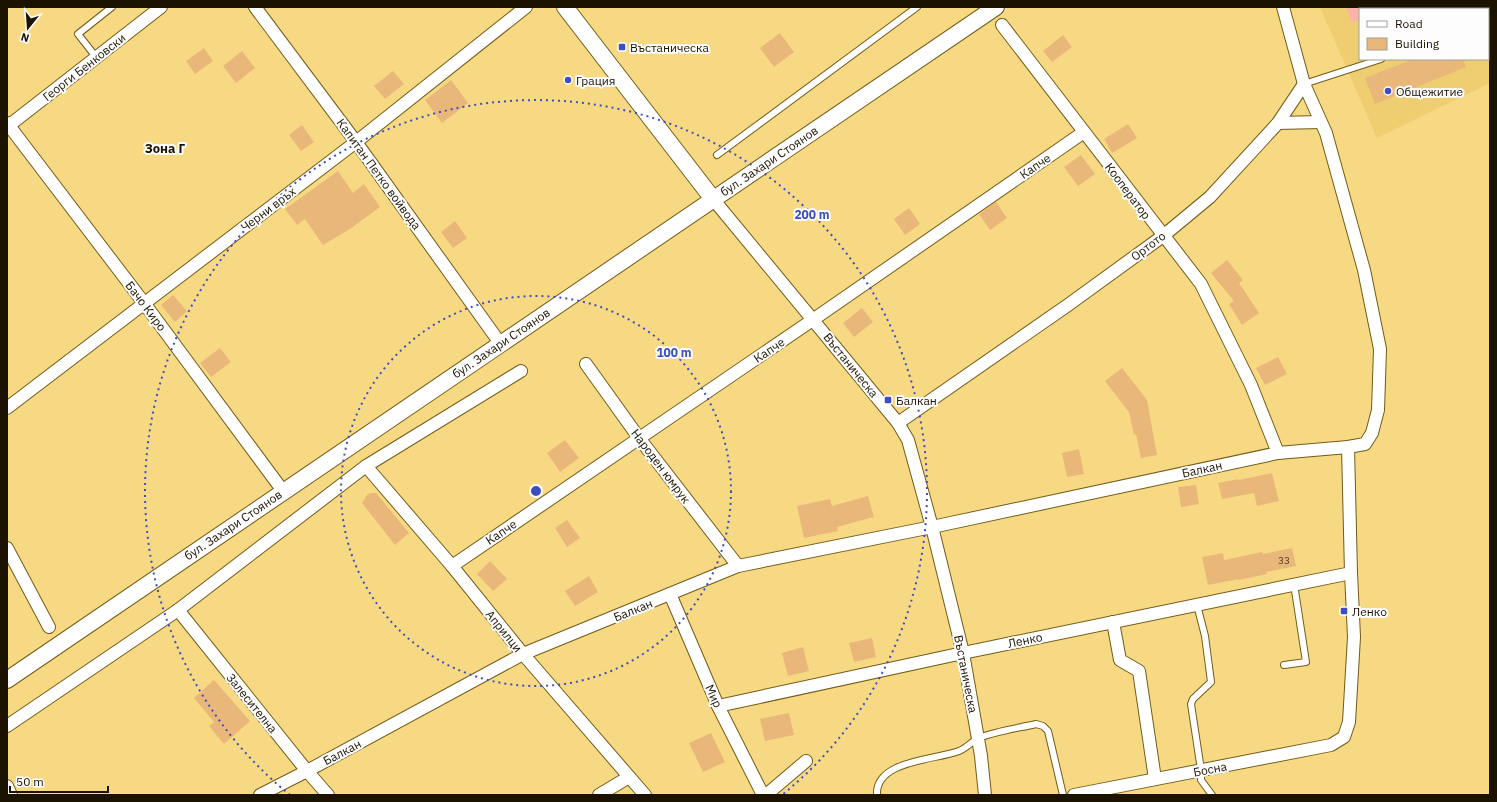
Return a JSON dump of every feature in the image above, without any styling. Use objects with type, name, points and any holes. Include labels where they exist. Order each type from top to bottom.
[{"type":"main road","name":"Въстаническа","points":[[565,7],[713,199]]},
{"type":"main road","name":"бул. Захари Стоянов","points":[[7,680],[500,343],[996,7]]},
{"type":"street","name":"Георги Бенковски","points":[[8,125],[161,7]]},
{"type":"street","name":"Капитан Петко войвода","points":[[255,7],[356,142],[500,343]]},
{"type":"street","name":"Черни връх","points":[[7,408],[356,142],[526,7]]},
{"type":"street","points":[[1278,123],[1320,122],[1304,84],[1283,7]]},
{"type":"street","name":"Кооператор","points":[[1002,25],[1200,284],[1251,385],[1278,453]]},
{"type":"street","name":"Ортото","points":[[898,423],[1068,305],[1163,236],[1210,197],[1278,123],[1304,84]]},
{"type":"street","name":"Балкан","points":[[260,795],[523,654],[738,566],[932,527],[1278,453],[1348,447],[1365,444],[1372,433],[1378,410],[1380,349],[1364,270],[1326,134],[1320,122]]},
{"type":"street","name":"Бачо Киро","points":[[8,125],[144,303],[283,491]]},
{"type":"street","name":"Капче","points":[[452,566],[814,320],[1084,132]]},
{"type":"street","name":"Въстаническа","points":[[713,199],[898,423],[908,440],[932,527],[963,653],[978,738],[985,795]]},
{"type":"street","name":"Народен юмрук","points":[[586,364],[639,438],[738,566]]},
{"type":"street","points":[[7,726],[178,610],[366,466],[521,371]]},
{"type":"street","points":[[1348,447],[1351,573]]},
{"type":"street","name":"Априлци","points":[[366,466],[452,566],[523,654],[644,795]]},
{"type":"street","points":[[7,548],[50,627]]},
{"type":"street","name":"Ленко","points":[[718,706],[963,653],[1351,573]]},
{"type":"street","name":"Босна","points":[[1074,795],[1331,745],[1344,738],[1349,722],[1354,637],[1351,573]]},
{"type":"street","name":"Мир","points":[[670,594],[718,706],[764,795]]},
{"type":"street","name":"Залесителна","points":[[178,610],[328,795]]},
{"type":"street","points":[[1113,622],[1120,660],[1139,671],[1155,779]]},
{"type":"street","points":[[764,795],[806,761]]},
{"type":"street","points":[[599,795],[629,777]]},
{"type":"street","points":[[7,786],[11,795]]},
{"type":"lane","points":[[96,57],[78,34],[112,7]]},
{"type":"lane","points":[[716,155],[917,7]]},
{"type":"lane","points":[[1304,84],[1378,60]]},
{"type":"lane","points":[[1284,665],[1306,662],[1294,584]]},
{"type":"lane","points":[[1198,604],[1205,636],[1211,682],[1193,698],[1191,704],[1201,770],[1201,780],[1212,795]]},
{"type":"lane","points":[[877,795],[881,779],[890,771],[903,765],[958,751],[969,746],[978,738],[1036,724],[1043,726],[1048,731],[1063,795]]},
{"type":"shaded area","points":[[1320,7],[1490,7],[1490,83],[1377,138]]},
{"type":"shaded area","points":[[1346,7],[1394,7],[1359,8],[1359,20],[1352,23]]},
{"type":"building","points":[[780,33],[794,52],[774,67],[760,48]]},
{"type":"building","points":[[1063,35],[1072,47],[1052,62],[1043,51]]},
{"type":"building","points":[[204,48],[213,61],[195,74],[186,61]]},
{"type":"building","points":[[242,51],[255,68],[236,83],[223,66]]},
{"type":"building","name":"Общежитие","points":[[1410,60],[1463,60],[1466,67],[1375,104],[1365,78]]},
{"type":"building","points":[[393,71],[404,84],[385,99],[374,86]]},
{"type":"building","points":[[451,80],[468,103],[442,123],[425,100]]},
{"type":"building","points":[[1128,124],[1137,138],[1112,153],[1104,139]]},
{"type":"building","points":[[302,125],[314,142],[301,151],[289,135]]},
{"type":"building","points":[[1081,155],[1095,174],[1078,186],[1064,167]]},
{"type":"building","points":[[338,171],[353,193],[364,184],[380,207],[350,229],[323,245],[305,219],[297,225],[285,209]]},
{"type":"building","points":[[996,202],[1007,218],[990,230],[979,214]]},
{"type":"building","points":[[909,208],[920,224],[905,235],[894,219]]},
{"type":"building","points":[[455,221],[467,238],[453,248],[441,232]]},
{"type":"building","points":[[1227,260],[1243,280],[1239,283],[1259,313],[1242,325],[1229,304],[1234,301],[1211,273]]},
{"type":"building","points":[[173,295],[187,311],[175,322],[161,305]]},
{"type":"building","points":[[862,308],[873,322],[854,337],[843,323]]},
{"type":"building","points":[[220,348],[231,362],[211,377],[200,363]]},
{"type":"building","points":[[1278,357],[1287,374],[1265,385],[1256,368]]},
{"type":"building","points":[[1122,368],[1147,400],[1157,455],[1141,458],[1136,434],[1134,435],[1129,412],[1105,381]]},
{"type":"building","points":[[565,440],[579,458],[560,472],[547,453]]},
{"type":"building","points":[[1079,449],[1084,474],[1067,477],[1062,453]]},
{"type":"building","points":[[1272,473],[1279,501],[1257,506],[1254,493],[1222,499],[1218,483]]},
{"type":"building","points":[[1196,485],[1199,504],[1181,507],[1178,487]]},
{"type":"building","points":[[376,493],[409,533],[395,545],[362,503],[367,495]]},
{"type":"building","points":[[868,496],[874,517],[837,527],[838,531],[804,538],[797,506],[830,499],[832,506]]},
{"type":"building","points":[[567,520],[580,538],[567,547],[555,528]]},
{"type":"building","points":[[1292,548],[1296,566],[1266,572],[1267,574],[1208,585],[1202,557],[1223,553],[1224,560],[1262,552],[1263,554]]},
{"type":"building","points":[[490,561],[507,579],[493,591],[477,574]]},
{"type":"building","points":[[589,576],[598,592],[575,606],[565,591]]},
{"type":"building","points":[[872,638],[876,657],[854,662],[849,643]]},
{"type":"building","points":[[803,647],[809,671],[788,676],[782,653]]},
{"type":"building","points":[[214,680],[250,721],[224,744],[209,726],[214,722],[194,698]]},
{"type":"building","points":[[789,713],[794,735],[765,741],[760,719]]},
{"type":"building","points":[[711,733],[725,762],[703,772],[689,743]]},
{"type":"place","name":"Въстаническа","points":[[622,47]]},
{"type":"place","name":"Грация","points":[[568,80]]},
{"type":"place","name":"Общежитие","points":[[1388,91]]},
{"type":"place","name":"Балкан","points":[[888,400]]},
{"type":"place","name":"Ленко","points":[[1344,611]]},
{"type":"district","name":"Зона Г","points":[[165,148]]}]
